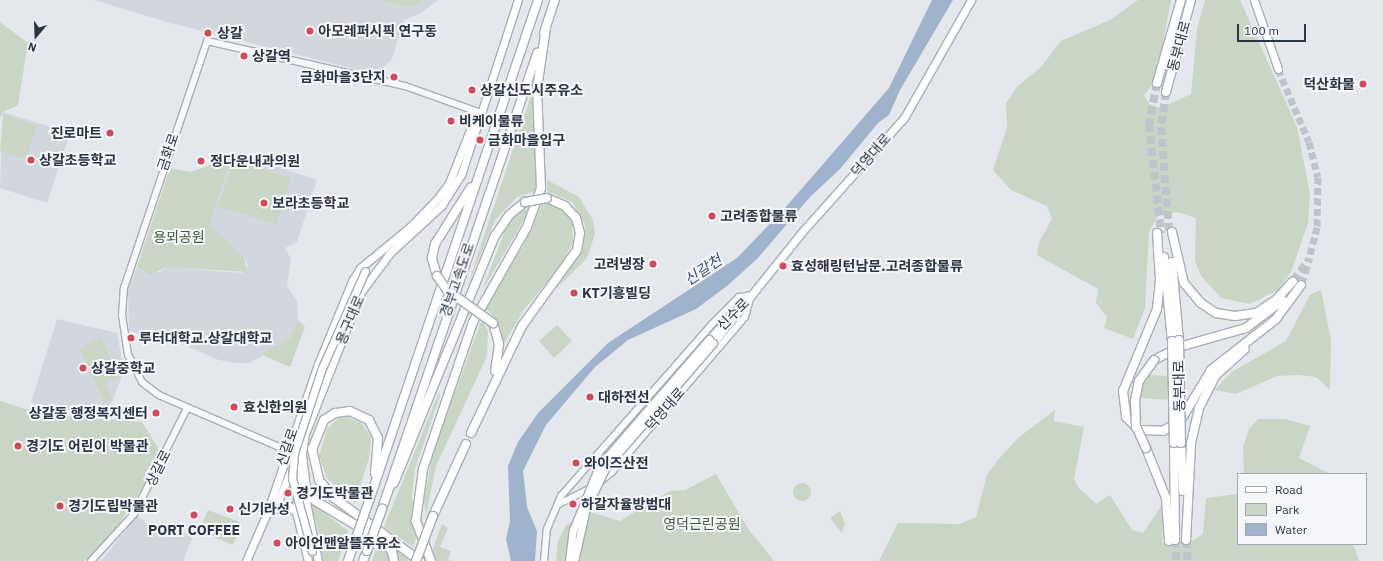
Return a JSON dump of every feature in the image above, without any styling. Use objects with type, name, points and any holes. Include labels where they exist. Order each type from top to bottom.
[{"type":"highway","name":"경부고속도로","points":[[348,561],[538,0]]},
{"type":"highway","name":"경부고속도로","points":[[363,561],[382,509],[456,282],[555,0]]},
{"type":"highway","name":"동부대로","points":[[1157,83],[1181,0]]},
{"type":"highway","name":"동부대로","points":[[1166,92],[1191,0]]},
{"type":"highway","points":[[431,561],[416,521],[422,469],[473,322],[527,227],[541,188],[537,89],[546,27]]},
{"type":"highway","points":[[483,408],[498,361],[498,338],[493,322],[447,290],[437,276],[432,258],[435,244],[464,200],[485,156]]},
{"type":"highway","points":[[382,509],[416,435],[495,236],[508,215],[525,202],[547,198],[565,206],[576,218],[580,233],[577,250],[526,318],[471,433]]},
{"type":"highway","points":[[1165,232],[1184,283],[1196,299],[1216,313],[1235,316],[1256,313],[1299,284]]},
{"type":"highway","points":[[1165,232],[1157,309],[1147,340],[1124,386],[1123,402],[1128,421],[1143,432],[1171,428],[1186,414],[1223,359],[1276,319],[1299,284]]},
{"type":"highway","name":"동부대로","points":[[1165,232],[1177,343],[1177,443],[1172,541],[1166,498],[1134,418],[1139,381],[1154,360],[1177,343]]},
{"type":"highway","points":[[1177,343],[1253,324],[1278,306],[1299,284]]},
{"type":"highway","name":"동부대로","points":[[1177,443],[1186,540],[1192,443],[1199,408],[1208,380]]},
{"type":"highway","points":[[373,488],[378,446],[374,426],[357,413],[342,412],[329,416],[319,427],[312,449],[319,480],[347,508],[420,561]]},
{"type":"highway","points":[[416,561],[433,516],[466,444]]},
{"type":"highway","points":[[298,456],[306,487],[314,500],[382,541],[392,551],[394,561]]},
{"type":"main road","name":"용구대로","points":[[318,561],[300,476],[298,456],[305,434],[361,292],[390,253],[447,199],[467,163],[518,0]]},
{"type":"main road","name":"덕영대로","points":[[751,295],[904,118],[971,0]]},
{"type":"main road","points":[[1254,0],[1278,69]]},
{"type":"main road","name":"용구대로","points":[[312,561],[312,551],[292,478],[294,453],[322,368],[363,269],[387,245],[410,227],[449,183],[472,125],[482,113]]},
{"type":"main road","name":"신갈로","points":[[246,561],[267,513],[286,450],[318,364],[363,269]]},
{"type":"main road","name":"신수로","points":[[569,561],[573,530],[599,466],[751,295]]},
{"type":"main road","name":"신수로","points":[[574,561],[586,508],[606,467],[711,341]]},
{"type":"main road","points":[[275,508],[298,456],[286,450]]},
{"type":"main road","points":[[300,476],[296,512],[308,561]]},
{"type":"main road","points":[[267,513],[275,508],[289,506],[296,512]]},
{"type":"street","name":"금화로","points":[[286,450],[187,408],[149,389],[136,373],[128,355],[122,307],[124,288],[207,41],[405,86],[482,113]]},
{"type":"street","name":"덕영대로","points":[[544,561],[547,529],[559,504],[561,496],[712,324],[739,297],[751,295],[745,317],[612,472],[595,486],[559,504]]},
{"type":"street","name":"상갈로","points":[[91,561],[134,514],[187,408]]},
{"type":"shaded area","points":[[94,0],[438,0],[421,13],[404,20],[392,59],[381,70],[366,72],[167,22]]},
{"type":"shaded area","name":"상갈초등학교","points":[[3,112],[70,133],[47,203],[0,188]]},
{"type":"shaded area","points":[[247,156],[317,180],[297,242],[285,248],[291,259],[287,286],[297,301],[298,320],[289,339],[250,363],[236,363],[219,360],[177,342],[129,331],[128,289],[137,267],[144,272],[160,272],[167,267],[242,273],[248,266],[244,257],[210,225],[231,158]]},
{"type":"shaded area","name":"상갈중학교","points":[[57,319],[117,333],[124,371],[107,414],[86,415],[31,403]]},
{"type":"shaded area","points":[[137,516],[156,531],[164,522],[176,533],[180,528],[188,536],[195,531],[183,561],[101,561]]},
{"type":"green space","points":[[378,0],[423,0],[412,7]]},
{"type":"green space","points":[[1138,0],[1171,0],[1156,81],[1144,95],[1149,104],[1161,108],[1191,94],[1197,29],[1205,0],[1240,0],[1297,127],[1310,194],[1308,223],[1291,272],[1278,290],[1250,304],[1221,298],[1201,276],[1195,261],[1196,218],[1178,212],[1158,216],[1149,232],[1145,308],[1133,339],[1104,328],[1107,317],[1096,303],[1098,289],[1037,255],[1039,242],[1052,219],[1047,206],[1011,190],[993,170],[1007,128],[1006,103],[1018,86],[1040,68],[1061,41],[1110,20]]},
{"type":"green space","points":[[0,22],[28,43],[18,105],[3,112],[0,118]]},
{"type":"green space","points":[[534,86],[536,191],[517,197],[495,220],[467,287]]},
{"type":"green space","points":[[3,114],[37,126],[26,159],[0,151]]},
{"type":"green space","name":"용뫼공원","points":[[231,158],[210,225],[244,257],[247,272],[167,267],[150,275],[137,267],[170,168],[190,172]]},
{"type":"green space","points":[[239,161],[291,179],[276,225],[218,206],[233,163]]},
{"type":"green space","points":[[547,180],[579,197],[593,220],[595,234],[587,258],[557,288],[583,249],[585,225],[572,202],[547,191]]},
{"type":"green space","points":[[543,201],[559,206],[572,219],[573,242],[561,265],[523,311],[504,344],[498,320],[485,308],[524,244]]},
{"type":"green space","points":[[532,206],[482,291],[506,228],[515,215]]},
{"type":"green space","points":[[1321,290],[1331,340],[1330,390],[1316,377],[1298,375],[1277,376],[1236,394],[1214,390],[1233,371],[1286,341],[1310,295]]},
{"type":"green space","points":[[482,319],[488,331],[487,356],[436,466],[426,515],[424,500],[432,455]]},
{"type":"green space","points":[[298,320],[305,327],[290,367],[265,356],[263,353],[289,339]]},
{"type":"green space","points":[[557,325],[572,341],[554,358],[539,341]]},
{"type":"green space","points":[[101,337],[120,377],[105,384],[113,400],[105,403],[79,348]]},
{"type":"green space","points":[[1141,375],[1172,376],[1171,400],[1139,398]]},
{"type":"green space","points":[[439,392],[440,396],[415,469],[412,495],[417,536],[413,547],[384,527]]},
{"type":"green space","points":[[0,401],[41,414],[142,422],[158,448],[161,459],[115,530],[99,551],[84,561],[0,561]]},
{"type":"green space","points":[[1055,410],[1054,421],[1084,427],[1074,479],[1078,487],[1096,504],[1110,495],[1132,530],[1143,533],[1164,502],[1162,543],[1194,540],[1203,534],[1206,498],[1237,494],[1237,545],[1353,545],[1359,561],[879,561],[898,523],[960,524],[976,517],[987,475],[997,461],[1018,438]]},
{"type":"green space","points":[[347,417],[363,424],[371,438],[369,458],[355,503],[327,478],[319,456],[327,429],[339,418]]},
{"type":"green space","points":[[1258,419],[1285,419],[1310,426],[1299,458],[1328,473],[1244,473],[1243,447],[1249,429]]},
{"type":"green space","name":"영덕근린공원","points":[[716,474],[749,530],[774,561],[556,561],[558,541],[566,525],[590,512],[620,521],[670,491],[685,490]]},
{"type":"green space","points":[[802,483],[808,486],[811,492],[808,498],[802,501],[796,498],[793,492],[796,486]]},
{"type":"green space","points":[[308,500],[348,531],[338,561],[321,561],[318,529]]},
{"type":"green space","points":[[208,510],[242,523],[233,545],[199,531]]},
{"type":"green space","points":[[840,511],[845,523],[842,533],[830,518]]},
{"type":"green space","points":[[442,524],[448,528],[440,547],[451,551],[448,560],[451,561],[437,561],[432,551]]},
{"type":"green space","points":[[381,535],[409,557],[408,561],[372,561]]},
{"type":"water","points":[[932,0],[953,0],[900,90],[889,115],[878,123],[840,169],[810,197],[757,259],[727,286],[696,309],[628,340],[595,367],[546,425],[523,471],[527,507],[537,531],[535,561],[511,561],[506,539],[510,521],[508,466],[518,442],[538,413],[608,343],[737,258],[785,208],[889,88]]},
{"type":"tunnel","points":[[1278,69],[1309,142],[1318,177],[1317,227],[1309,259]]},
{"type":"tunnel","points":[[1157,83],[1149,124],[1161,233]]},
{"type":"tunnel","points":[[1166,92],[1161,127],[1169,232]]},
{"type":"tunnel","points":[[1301,285],[1309,259]]},
{"type":"tunnel","points":[[1293,281],[1306,264]]},
{"type":"tunnel","points":[[1175,540],[1176,561]]},
{"type":"tunnel","points":[[1186,540],[1188,561]]},
{"type":"place","name":"아모레퍼시픽 연구동","points":[[310,31]]},
{"type":"place","name":"상갈","points":[[208,33]]},
{"type":"place","name":"상갈역","points":[[244,56]]},
{"type":"place","name":"금화마을3단지","points":[[394,77]]},
{"type":"place","name":"덕산화물","points":[[1363,84]]},
{"type":"place","name":"상갈신도시주유소","points":[[472,90]]},
{"type":"place","name":"비케이물류","points":[[451,121]]},
{"type":"place","name":"진로마트","points":[[110,133]]},
{"type":"place","name":"금화마을입구","points":[[480,140]]},
{"type":"place","name":"상갈초등학교","points":[[31,160]]},
{"type":"place","name":"정다운내과의원","points":[[201,161]]},
{"type":"place","name":"보라초등학교","points":[[264,203]]},
{"type":"place","name":"고려종합물류","points":[[712,216]]},
{"type":"place","name":"고려냉장","points":[[653,264]]},
{"type":"place","name":"효성해링턴남문.고려종합물류","points":[[783,266]]},
{"type":"place","name":"KT기흥빌딩","points":[[574,293]]},
{"type":"place","name":"루터대학교.상갈대학교","points":[[131,338]]},
{"type":"place","name":"상갈중학교","points":[[83,368]]},
{"type":"place","name":"대하전선","points":[[590,397]]},
{"type":"place","name":"효신한의원","points":[[234,407]]},
{"type":"place","name":"상갈동 행정복지센터","points":[[156,413]]},
{"type":"place","name":"경기도 어린이 박물관","points":[[18,446]]},
{"type":"place","name":"와이즈산전","points":[[576,463]]},
{"type":"place","name":"경기도박물관","points":[[288,493]]},
{"type":"place","name":"하갈자율방범대","points":[[573,504]]},
{"type":"place","name":"경기도립박물관","points":[[60,506]]},
{"type":"place","name":"신기라성","points":[[230,509]]},
{"type":"place","name":"PORT COFFEE","points":[[194,515]]},
{"type":"place","name":"아이언맨알뜰주유소","points":[[277,543]]},
{"type":"water label","name":"신갈천","points":[[703,270]]}]
